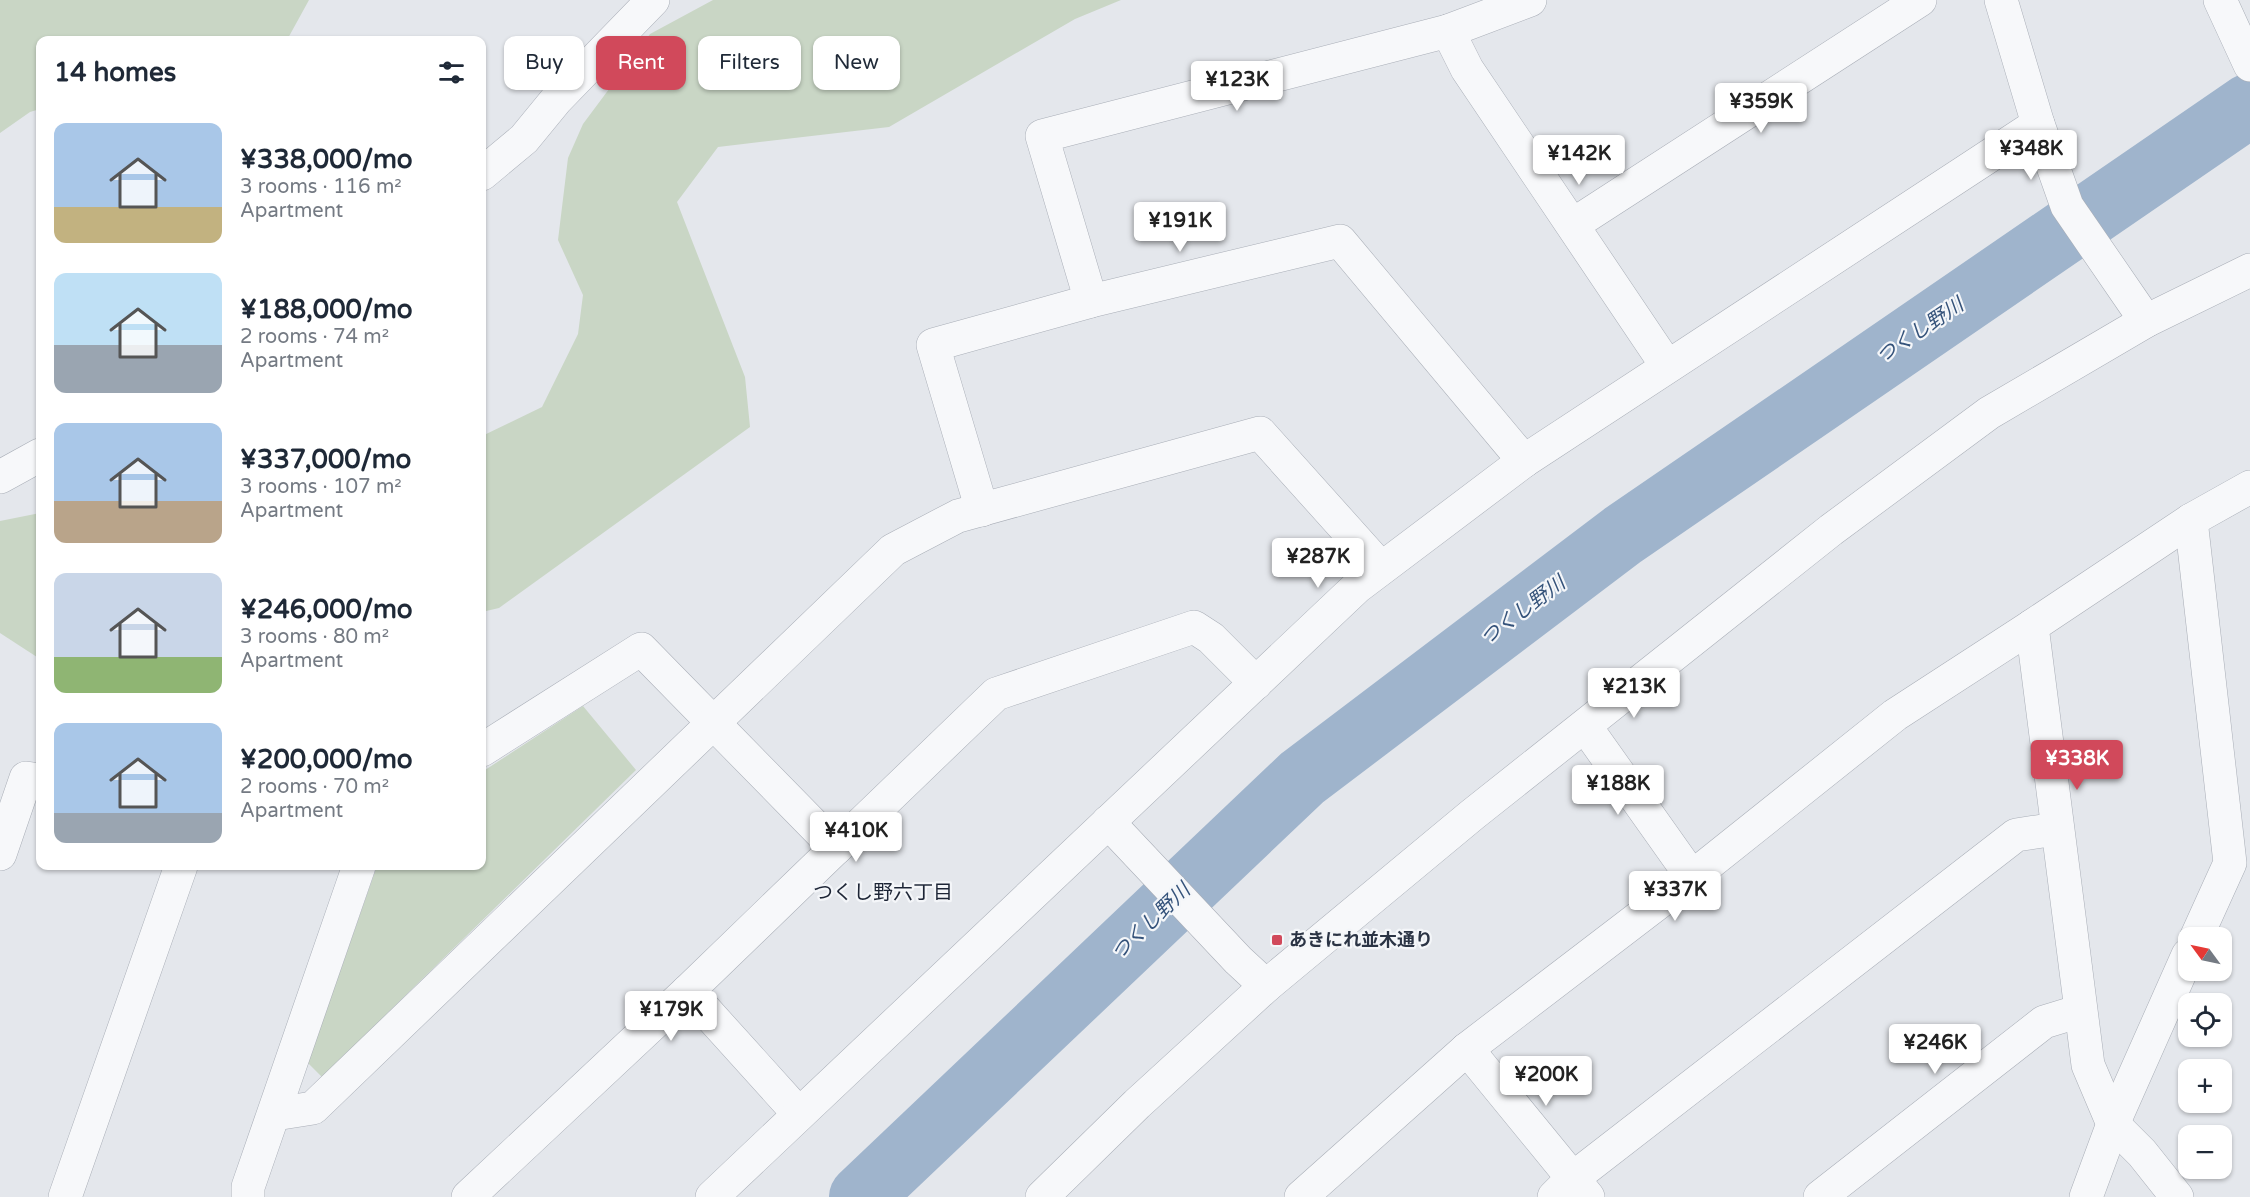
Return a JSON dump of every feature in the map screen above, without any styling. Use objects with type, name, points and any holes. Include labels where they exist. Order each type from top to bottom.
[{"type":"street","points":[[486,171],[524,139],[556,100],[653,0]]},
{"type":"street","points":[[1091,301],[1042,136],[1448,31],[1530,0]]},
{"type":"street","points":[[1575,224],[1920,0]]},
{"type":"street","points":[[2001,0],[2038,124],[2067,206],[2146,321]]},
{"type":"street","points":[[2220,0],[2250,64]]},
{"type":"street","points":[[1448,31],[1467,69],[1575,224],[1667,366]]},
{"type":"street","points":[[712,1197],[1357,586],[1524,461],[2038,124]]},
{"type":"street","points":[[982,510],[933,345],[1091,301],[1340,241],[1524,461]]},
{"type":"street","points":[[1042,1197],[1137,1104],[1266,986],[1472,815],[1831,530],[1989,413],[2146,321],[2250,270]]},
{"type":"street","points":[[275,1114],[313,1108],[893,550],[958,516],[1260,433],[1381,568]]},
{"type":"street","points":[[0,477],[36,457]]},
{"type":"street","points":[[1301,1197],[1467,1049],[1692,877],[1896,715],[2191,520],[2250,487]]},
{"type":"street","points":[[2191,520],[2230,863],[2201,927]]},
{"type":"street","points":[[2032,626],[2056,829],[2088,1065],[2113,1124],[2142,1153],[2177,1197]]},
{"type":"street","points":[[468,1197],[688,991],[996,694],[1194,627],[1211,638],[1256,683]]},
{"type":"street","points":[[486,747],[641,649],[836,848]]},
{"type":"street","points":[[1585,726],[1692,877]]},
{"type":"street","points":[[2,841],[26,778],[36,779]]},
{"type":"street","points":[[1108,822],[1238,960],[1266,986]]},
{"type":"street","points":[[1467,1049],[1571,1191],[2016,835],[2056,829]]},
{"type":"street","points":[[65,1197],[180,870]]},
{"type":"street","points":[[248,1197],[248,1187],[275,1114],[291,1057],[358,870]]},
{"type":"street","points":[[2086,1197],[2113,1124],[2178,978]]},
{"type":"street","points":[[688,991],[799,1114]]},
{"type":"street","points":[[1820,1197],[2044,1022],[2080,1011]]},
{"type":"green space","points":[[0,0],[309,0],[289,36],[36,36],[36,110],[0,133]]},
{"type":"green space","points":[[713,0],[1121,0],[1075,19],[889,127],[718,147],[677,202],[745,377],[750,427],[499,608],[486,611],[486,434],[542,407],[578,334],[583,295],[558,240],[568,158],[583,124],[608,90],[686,90],[686,36],[649,36]]},
{"type":"green space","points":[[36,514],[36,656],[0,633],[0,521]]},
{"type":"green space","points":[[583,706],[636,770],[322,1077],[308,1063],[376,870],[486,870],[486,769]]},
{"type":"waterway","name":"つくし野川","points":[[861,1197],[1302,778],[1623,535],[2250,105]]},
{"type":"place","name":"あきにれ並木通り","points":[[1277,940]]},
{"type":"district","name":"つくし野六丁目","points":[[883,893]]}]
